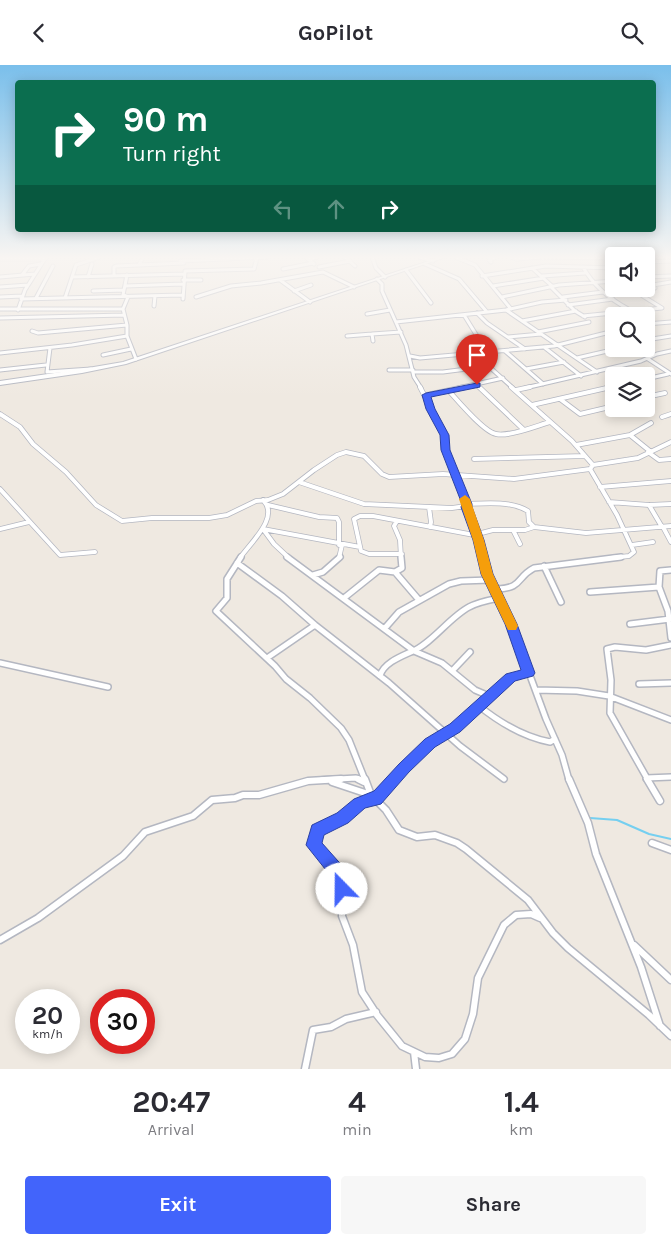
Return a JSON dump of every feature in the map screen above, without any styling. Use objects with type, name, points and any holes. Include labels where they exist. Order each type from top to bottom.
[{"type":"main road","points":[[0,383],[93,369],[136,359],[304,304]]},
{"type":"street","points":[[18,310],[20,304]]},
{"type":"street","points":[[125,304],[123,309],[127,325],[127,336],[136,359]]},
{"type":"street","points":[[387,304],[410,356],[415,379],[426,395],[430,409],[444,435],[445,450],[467,505],[490,581],[496,589],[498,598],[511,624],[528,673],[539,692],[567,767],[570,783],[588,823],[596,854],[633,943],[660,1026]]},
{"type":"street","points":[[481,304],[488,312]]},
{"type":"street","points":[[507,304],[511,309]]},
{"type":"street","points":[[396,322],[506,311],[552,304]]},
{"type":"street","points":[[508,337],[539,333],[589,322],[569,304]]},
{"type":"street","points":[[655,304],[662,308],[655,308]]},
{"type":"street","points":[[0,309],[123,309]]},
{"type":"street","points":[[101,316],[104,309]]},
{"type":"street","points":[[366,314],[390,310]]},
{"type":"street","points":[[506,311],[558,344],[597,372]]},
{"type":"street","points":[[522,321],[576,311]]},
{"type":"street","points":[[477,313],[487,323],[525,349]]},
{"type":"street","points":[[583,316],[605,313]]},
{"type":"street","points":[[0,318],[124,315]]},
{"type":"street","points":[[464,315],[477,336],[493,352]]},
{"type":"street","points":[[655,323],[671,322]]},
{"type":"street","points":[[32,331],[38,333],[127,325]]},
{"type":"street","points":[[347,336],[400,332]]},
{"type":"street","points":[[410,356],[420,358],[544,347],[605,333]]},
{"type":"street","points":[[372,334],[373,341]]},
{"type":"street","points":[[0,353],[50,348],[127,336]]},
{"type":"street","points":[[655,339],[671,337]]},
{"type":"street","points":[[544,347],[581,376]]},
{"type":"street","points":[[50,348],[46,371],[93,369]]},
{"type":"street","points":[[103,355],[132,349]]},
{"type":"street","points":[[505,351],[542,384]]},
{"type":"street","points":[[516,390],[597,372],[671,351]]},
{"type":"street","points":[[577,358],[605,352]]},
{"type":"street","points":[[475,354],[576,445],[585,456],[634,552],[629,556],[528,570],[516,586],[507,589],[496,589]]},
{"type":"street","points":[[648,359],[670,374]]},
{"type":"street","points":[[526,369],[564,362]]},
{"type":"street","points":[[0,370],[46,365]]},
{"type":"street","points":[[389,370],[443,371],[490,367]]},
{"type":"street","points":[[655,377],[670,374]]},
{"type":"street","points":[[426,395],[503,379]]},
{"type":"street","points":[[477,385],[523,429]]},
{"type":"street","points":[[532,405],[605,388]]},
{"type":"street","points":[[450,391],[474,418],[492,433],[505,434],[550,422]]},
{"type":"street","points":[[655,395],[665,393]]},
{"type":"street","points":[[560,399],[580,414],[605,408]]},
{"type":"street","points":[[0,414],[20,427],[33,444],[66,472],[96,505],[119,521],[215,517],[227,515],[256,501],[319,517],[337,518],[339,522],[340,557],[317,576]]},
{"type":"street","points":[[662,417],[671,414]]},
{"type":"street","points":[[576,445],[630,435],[651,423]]},
{"type":"street","points":[[630,435],[659,460],[671,459]]},
{"type":"street","points":[[266,502],[288,491],[314,470],[337,455],[346,452],[364,456],[382,474],[389,477],[455,475],[514,479],[630,460],[671,442]]},
{"type":"street","points":[[474,459],[585,456]]},
{"type":"street","points":[[600,487],[671,481]]},
{"type":"street","points":[[299,482],[364,504],[458,508],[467,505],[490,503],[523,508],[528,511],[529,522],[534,527]]},
{"type":"street","points":[[0,489],[60,555],[95,552]]},
{"type":"street","points":[[266,502],[270,513],[263,529],[250,543],[227,579],[227,598],[216,611],[267,658],[286,679],[310,698],[341,728],[349,740],[364,782],[373,797],[386,810],[401,832],[417,837],[435,835],[457,843],[466,849],[528,900],[541,918],[568,948],[671,1036]]},
{"type":"street","points":[[609,502],[649,505],[671,504]]},
{"type":"street","points":[[649,505],[671,542]]},
{"type":"street","points":[[429,507],[428,511],[432,521],[430,527]]},
{"type":"street","points":[[402,554],[361,551],[354,522],[355,519],[360,516],[373,517],[476,535],[493,530],[534,527],[586,533],[671,526]]},
{"type":"street","points":[[344,598],[379,570],[395,572],[402,568],[400,540],[394,526],[397,521]]},
{"type":"street","points":[[0,529],[29,522]]},
{"type":"street","points":[[263,529],[340,545],[360,547]]},
{"type":"street","points":[[263,529],[269,540],[297,565],[317,576],[413,648],[442,663],[475,690],[488,696]]},
{"type":"street","points":[[513,530],[520,544]]},
{"type":"street","points":[[632,545],[653,542]]},
{"type":"street","points":[[237,563],[282,596],[314,625],[380,676],[482,764],[504,779]]},
{"type":"street","points":[[544,567],[561,602]]},
{"type":"street","points":[[671,570],[660,571],[659,587],[670,619],[671,638]]},
{"type":"street","points":[[395,572],[419,600]]},
{"type":"street","points":[[385,627],[395,615],[454,582],[490,581]]},
{"type":"street","points":[[590,592],[659,587]]},
{"type":"street","points":[[380,676],[381,671],[468,607],[486,600],[498,598]]},
{"type":"street","points":[[630,624],[670,619]]},
{"type":"street","points":[[267,658],[314,625]]},
{"type":"street","points":[[660,801],[610,713],[609,696],[611,683],[606,663],[607,649],[615,647],[646,650],[671,645]]},
{"type":"street","points":[[452,671],[470,652]]},
{"type":"street","points":[[0,663],[108,687]]},
{"type":"street","points":[[528,673],[511,677],[455,728],[430,743],[373,797],[360,803],[342,818],[318,830],[314,845],[340,875],[342,883],[342,916],[353,945],[362,992],[402,1046],[425,1057],[439,1058],[452,1054],[459,1048],[468,1030],[478,978],[504,925],[510,918],[522,913],[541,918]]},
{"type":"street","points":[[639,684],[671,683]]},
{"type":"street","points":[[539,692],[577,691],[609,696],[671,720]]},
{"type":"street","points":[[479,706],[494,718],[540,741],[550,742],[555,739]]},
{"type":"street","points":[[356,778],[360,771]]},
{"type":"street","points":[[646,778],[671,777]]},
{"type":"street","points":[[0,940],[38,918],[123,856],[145,832],[193,816],[212,800],[232,799],[243,795],[259,795],[308,781],[356,778],[364,782]]},
{"type":"street","points":[[328,781],[352,787],[373,797]]},
{"type":"street","points":[[652,843],[671,850]]},
{"type":"street","points":[[633,943],[671,980]]},
{"type":"street","points":[[305,1069],[313,1030],[331,1027],[346,1019],[376,1012]]},
{"type":"street","points":[[414,1052],[416,1069]]},
{"type":"waterway","points":[[590,818],[617,820],[649,834],[671,839]]},
{"type":"slow traffic","points":[[465,499],[466,507],[482,550],[487,574],[496,589],[512,626]]},
{"type":"route","points":[[342,889],[340,875],[314,845],[314,838],[318,830],[342,818],[360,803],[373,798],[376,800],[392,780],[430,743],[455,728],[511,677],[528,673],[511,624],[496,589],[487,574],[482,550],[466,507],[467,504],[445,450],[444,435],[438,420],[430,409],[426,395],[477,385]]}]
